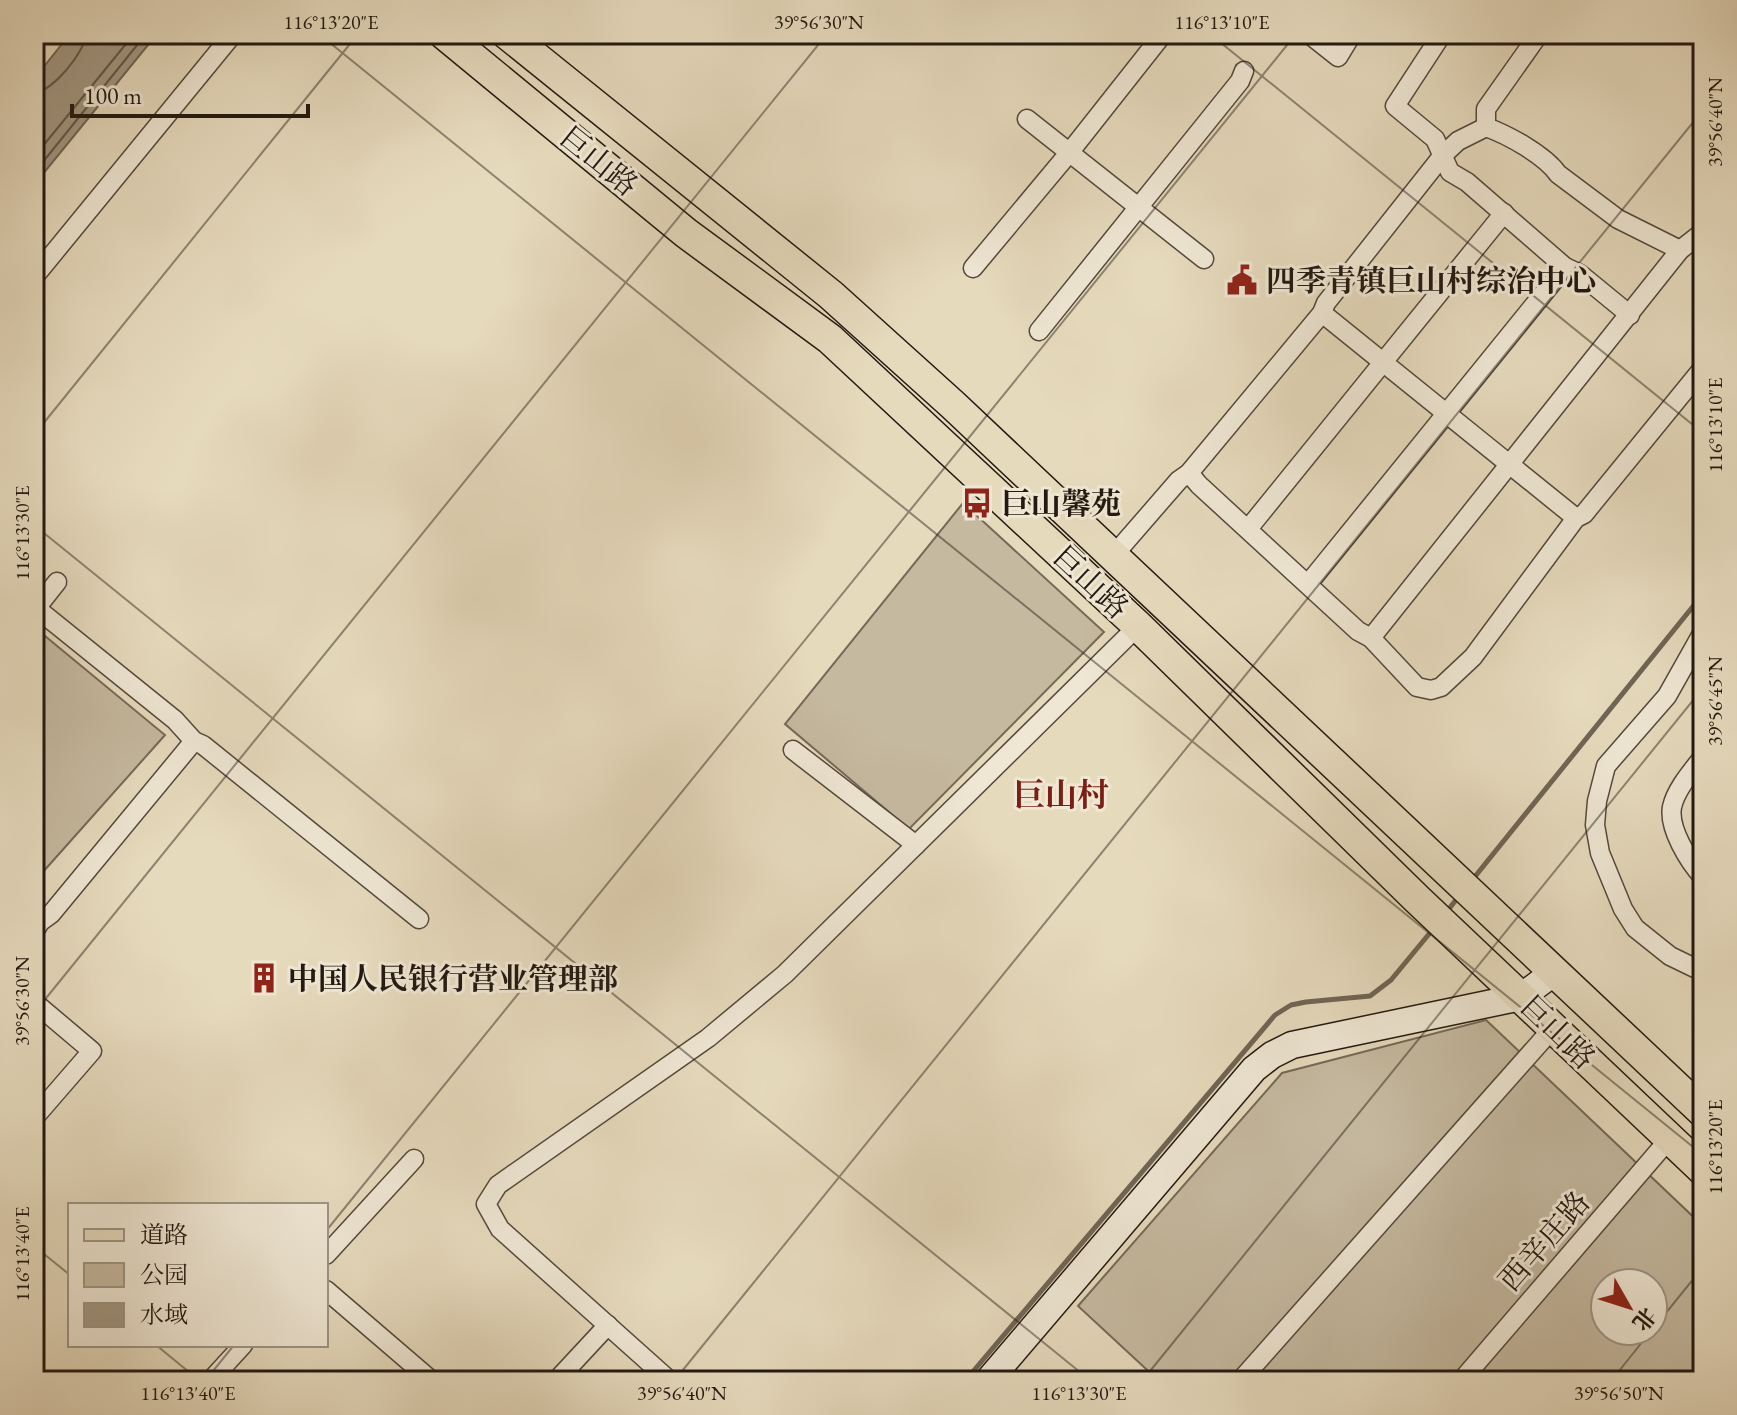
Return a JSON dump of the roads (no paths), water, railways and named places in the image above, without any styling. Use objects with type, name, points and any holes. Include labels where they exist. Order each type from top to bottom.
[{"type":"main road","name":"巨山路","points":[[444,34],[686,233],[830,339],[1138,626],[1417,899],[1703,1170]]},
{"type":"main road","name":"巨山路","points":[[507,34],[831,295],[953,405],[1703,1112]]},
{"type":"street","points":[[34,277],[233,34]]},
{"type":"street","points":[[973,268],[1163,34]]},
{"type":"street","points":[[1309,34],[1338,57],[1352,34]]},
{"type":"street","points":[[1442,34],[1395,106],[1435,139],[1450,172],[1467,182],[1565,267],[1580,274],[1630,315]]},
{"type":"street","points":[[1486,127],[1486,109],[1539,34]]},
{"type":"street","points":[[1695,34],[1703,40]]},
{"type":"street","points":[[1039,331],[1240,81],[1244,71]]},
{"type":"street","points":[[1027,119],[1204,259]]},
{"type":"street","points":[[1113,556],[1179,480],[1189,473],[1322,313],[1326,303],[1443,155],[1458,141],[1486,127],[1504,133],[1553,166],[1558,174],[1618,219],[1680,250]]},
{"type":"street","points":[[1248,529],[1504,213]]},
{"type":"street","points":[[1371,638],[1680,250],[1703,232]]},
{"type":"street","points":[[1308,584],[1565,267]]},
{"type":"street","points":[[1322,313],[1576,518]]},
{"type":"street","points":[[1189,473],[1358,631],[1371,638],[1417,687],[1431,690],[1441,687],[1473,657],[1576,518],[1584,514],[1703,368]]},
{"type":"street","points":[[57,582],[35,610],[419,919]]},
{"type":"street","points":[[670,1381],[500,1229],[486,1204],[498,1185],[708,1038],[785,974],[1138,626]]},
{"type":"street","points":[[1703,632],[1667,696],[1606,766],[1597,801],[1595,825],[1600,853],[1623,909],[1635,928],[1670,956],[1703,972]]},
{"type":"street","points":[[36,924],[51,914],[194,741]]},
{"type":"street","points":[[793,750],[916,845]]},
{"type":"street","points":[[1703,757],[1671,808],[1679,843],[1703,877]]},
{"type":"street","points":[[988,1381],[1254,1069],[1272,1055],[1292,1045],[1521,997],[1553,973]]},
{"type":"street","points":[[34,1002],[92,1051],[34,1118]]},
{"type":"street","points":[[1240,1381],[1553,1028]]},
{"type":"street","name":"西辛庄路","points":[[1461,1381],[1670,1138]]},
{"type":"street","points":[[328,1253],[414,1159]]},
{"type":"street","points":[[328,1292],[432,1381]]},
{"type":"street","points":[[556,1381],[608,1325]]},
{"type":"street","points":[[210,1381],[241,1347]]},
{"type":"water","points":[[70,34],[157,34],[34,185],[34,79]]},
{"type":"waterway","points":[[1473,879],[1703,594]]},
{"type":"waterway","points":[[1445,914],[1459,896]]},
{"type":"waterway","points":[[965,1381],[1275,1015],[1291,1005],[1370,996],[1391,980],[1434,928]]},
{"type":"place","name":"四季青镇巨山村综治中心","points":[[1242,280]]},
{"type":"place","name":"巨山馨苑","points":[[977,503]]},
{"type":"place","name":"中国人民银行营业管理部","points":[[264,978]]},
{"type":"district","name":"巨山村","points":[[1061,795]]}]
